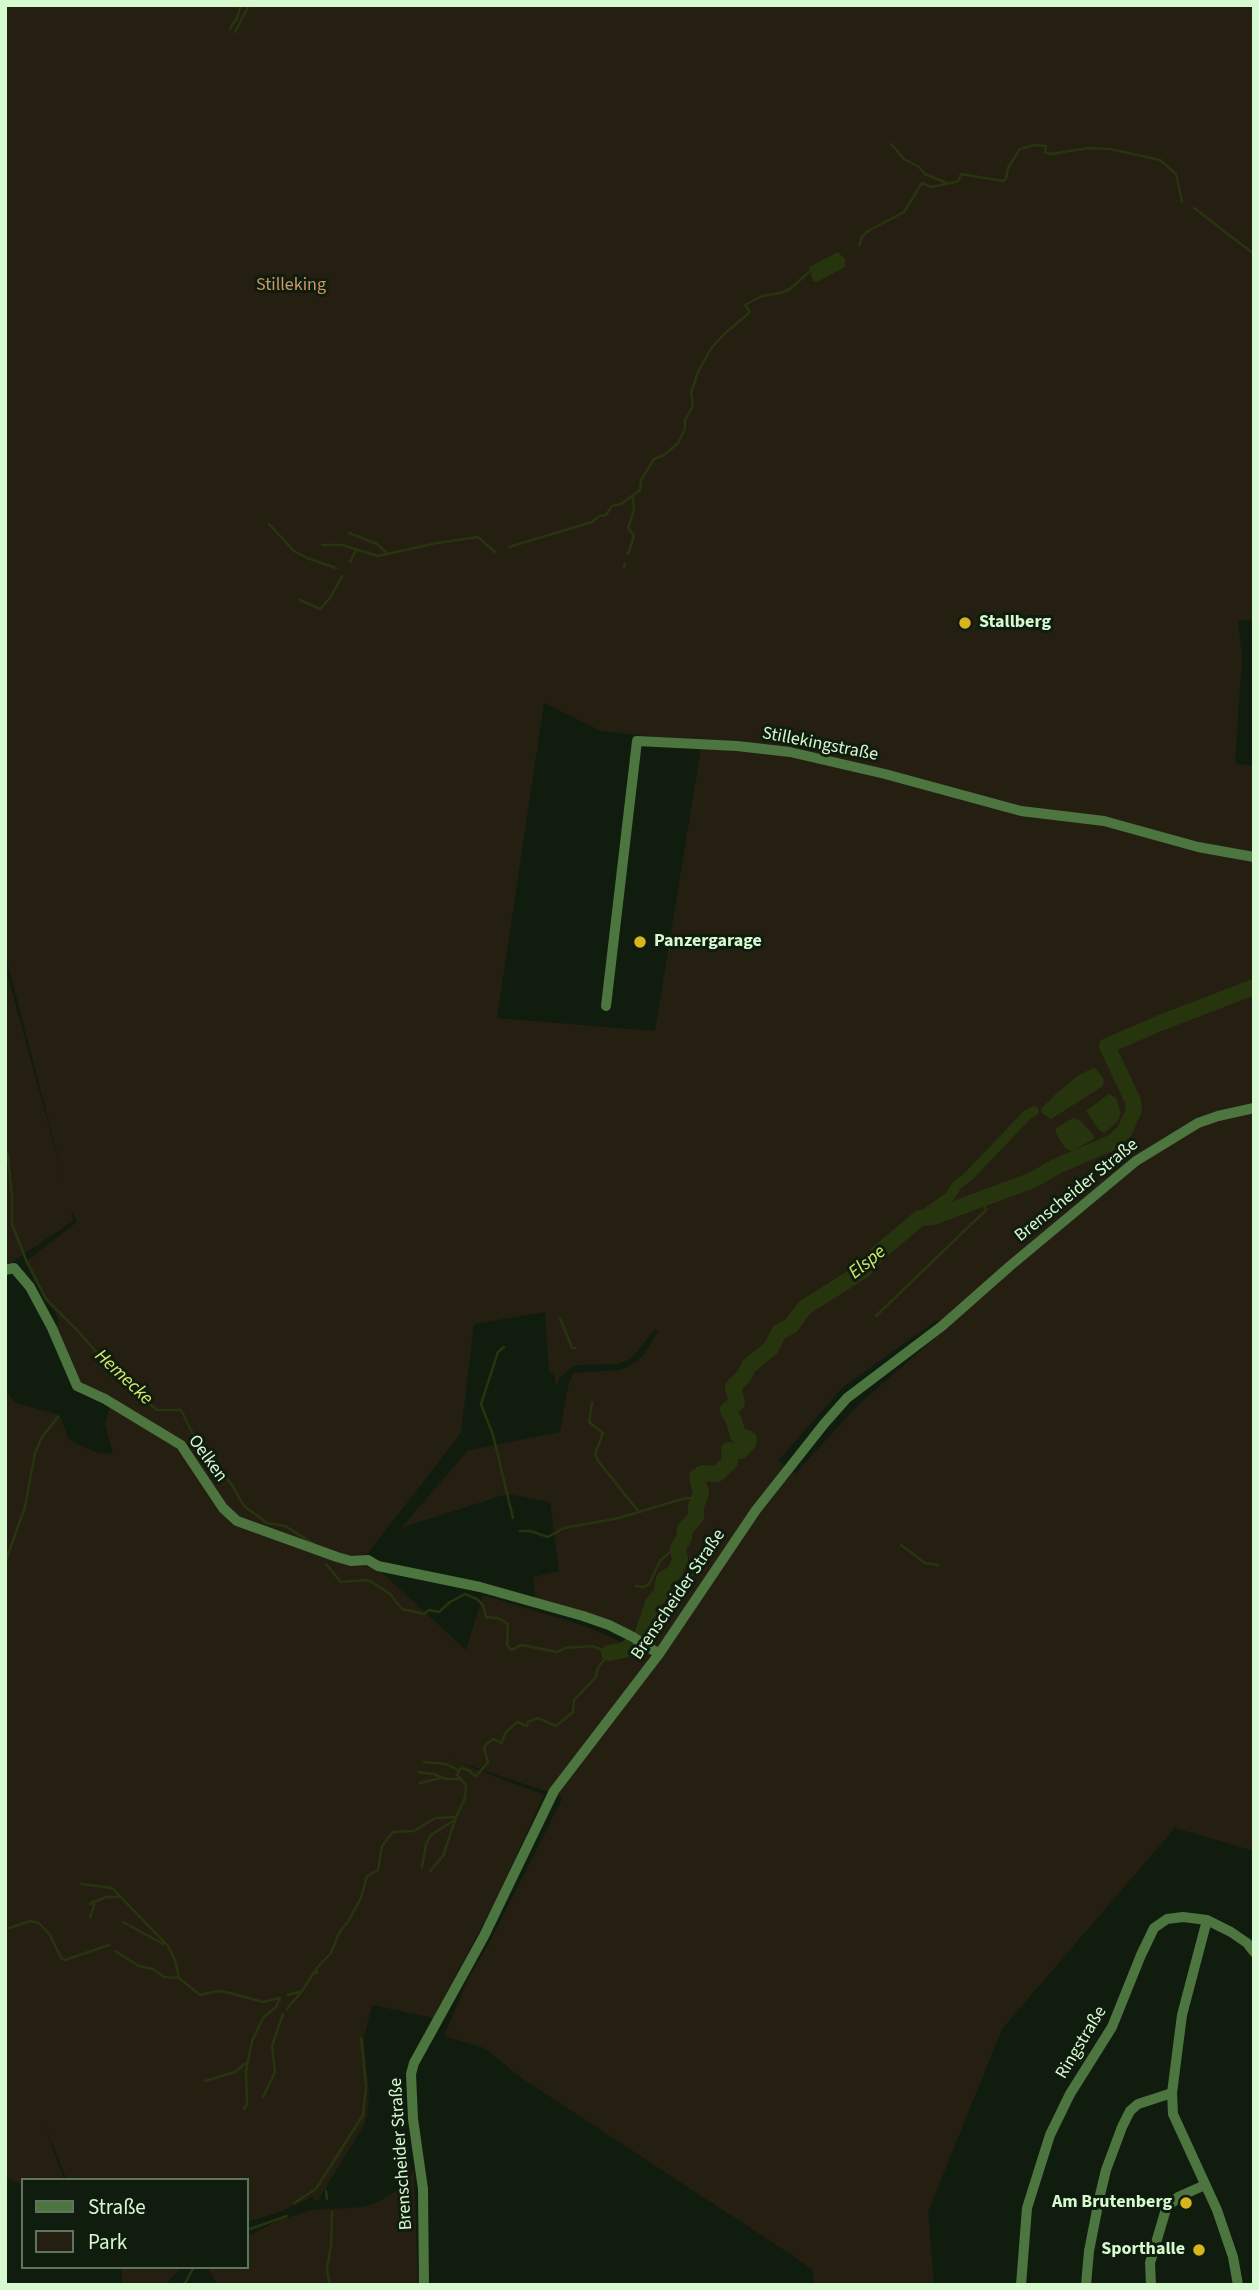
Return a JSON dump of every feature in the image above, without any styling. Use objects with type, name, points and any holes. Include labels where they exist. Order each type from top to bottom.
[{"type":"street","name":"Stillekingstraße","points":[[606,1006],[637,741],[737,746],[790,752],[885,774],[1021,811],[1104,821],[1198,847],[1254,857]]},
{"type":"street","name":"Brenscheider Straße","points":[[424,2285],[423,2189],[410,2088],[414,2063],[484,1936],[554,1791],[659,1654],[756,1510],[847,1398],[942,1326],[1136,1161],[1198,1124],[1218,1116],[1254,1108]]},
{"type":"street","name":"Oelken","points":[[5,1270],[14,1268],[30,1287],[78,1386],[105,1399],[181,1445],[231,1517],[337,1558],[368,1560]]},
{"type":"street","name":"Brenscheider Straße","points":[[368,1560],[378,1566],[526,1599],[609,1625],[659,1654]]},
{"type":"street","name":"Ringstraße","points":[[1021,2285],[1027,2208],[1050,2135],[1070,2094],[1112,2027],[1154,1928],[1167,1919],[1183,1917],[1207,1920],[1231,1932],[1247,1943],[1254,1952]]},
{"type":"street","points":[[1207,1920],[1182,2015],[1172,2093],[1173,2113],[1217,2210],[1227,2237],[1238,2285]]},
{"type":"street","points":[[1086,2285],[1089,2251],[1103,2183],[1122,2127],[1130,2111],[1138,2104],[1172,2093]]},
{"type":"street","points":[[1151,2285],[1150,2263],[1166,2209],[1178,2197],[1205,2185]]},
{"type":"green space","name":"Stilleking","points":[[5,5],[1254,5],[1254,621],[1238,620],[1242,657],[1235,763],[1254,766],[1254,1851],[1175,1828],[1002,2029],[928,2212],[934,2285],[815,2285],[812,2270],[793,2256],[523,2079],[484,2048],[444,2036],[467,1981],[492,1938],[563,1797],[447,1758],[544,1795],[499,1894],[433,2018],[372,2005],[364,2038],[369,2095],[367,2116],[317,2202],[312,2197],[280,2212],[248,2222],[248,2178],[66,2178],[45,2126],[63,2178],[21,2178],[21,2184],[5,2177],[5,1391],[16,1403],[60,1415],[68,1438],[99,1453],[113,1454],[105,1424],[110,1407],[180,1448],[229,1520],[337,1560],[377,1568],[466,1650],[483,1595],[585,1626],[624,1643],[629,1632],[536,1601],[533,1577],[559,1571],[550,1502],[507,1494],[401,1528],[468,1450],[560,1432],[573,1373],[619,1370],[630,1366],[643,1356],[658,1331],[655,1329],[631,1359],[618,1364],[577,1365],[560,1378],[555,1387],[555,1373],[549,1372],[545,1312],[474,1324],[461,1433],[368,1553],[351,1559],[238,1519],[225,1508],[183,1442],[79,1381],[55,1326],[59,1322],[55,1311],[44,1299],[25,1262],[77,1222],[71,1210],[73,1221],[5,1267],[5,966],[64,1181],[5,953]],"holes":[[[544,703],[601,731],[702,742],[655,1031],[497,1018]],[[937,1320],[942,1332],[858,1405],[795,1474],[778,1461],[842,1388]]]},
{"type":"green space","points":[[414,2171],[418,2285],[218,2285],[208,2269],[248,2269],[248,2236],[277,2221],[312,2210],[364,2207],[394,2192]]},
{"type":"green space","points":[[122,2269],[180,2269],[165,2285],[122,2285]]},
{"type":"shaded area","points":[[838,252],[845,259],[845,267],[817,282],[813,281],[809,267]]},
{"type":"shaded area","points":[[1093,1068],[1104,1080],[1103,1086],[1051,1119],[1042,1113],[1041,1109],[1057,1093],[1079,1075]]},
{"type":"shaded area","points":[[1109,1094],[1116,1098],[1121,1113],[1118,1121],[1104,1133],[1086,1111]]},
{"type":"shaded area","points":[[1073,1118],[1081,1121],[1094,1139],[1072,1151],[1065,1148],[1056,1128]]},
{"type":"waterway","points":[[230,29],[241,5]]},
{"type":"waterway","points":[[235,32],[249,5]]},
{"type":"waterway","points":[[891,144],[904,159],[919,167],[925,174],[947,183]]},
{"type":"waterway","points":[[859,246],[868,231],[904,212],[922,183],[931,187],[955,182],[961,174],[1003,181],[1020,149],[1035,145],[1046,146],[1045,152],[1050,154],[1089,148],[1110,149],[1160,160],[1176,174],[1182,202]]},
{"type":"waterway","points":[[1194,208],[1254,254]]},
{"type":"waterway","points":[[509,547],[592,522],[599,516],[606,515],[612,506],[621,504],[640,490],[641,480],[654,459],[664,455],[678,443],[685,429],[685,420],[693,406],[691,393],[698,372],[710,350],[750,312],[745,305],[762,296],[790,289],[809,272]]},
{"type":"waterway","points":[[628,554],[634,536],[628,528],[634,510],[633,498]]},
{"type":"waterway","points":[[269,524],[294,551],[336,568]]},
{"type":"waterway","points":[[349,533],[377,544],[388,554]]},
{"type":"waterway","points":[[322,545],[342,545],[378,556],[478,537],[495,552]]},
{"type":"waterway","points":[[350,562],[356,550]]},
{"type":"waterway","points":[[624,568],[625,564]]},
{"type":"waterway","points":[[300,600],[320,609],[330,598],[342,576]]},
{"type":"waterway","name":"Elspe","points":[[609,1653],[624,1650],[641,1638],[653,1603],[661,1594],[664,1579],[675,1572],[680,1560],[678,1548],[684,1538],[685,1529],[696,1517],[696,1506],[701,1493],[697,1477],[703,1473],[717,1474],[730,1462],[729,1450],[741,1451],[748,1443],[749,1439],[738,1435],[728,1410],[737,1403],[733,1387],[749,1366],[771,1348],[779,1332],[791,1326],[804,1308],[864,1270],[877,1254],[920,1218],[933,1217],[1033,1180],[1057,1166],[1113,1142],[1124,1132],[1134,1110],[1133,1101],[1107,1046],[1254,987]]},
{"type":"waterway","points":[[920,1218],[950,1196],[957,1185],[1034,1111]]},
{"type":"waterway","name":"Hemecke","points":[[5,1148],[12,1197],[12,1224],[26,1260],[46,1299],[117,1376],[128,1379],[126,1384],[157,1410],[181,1410],[195,1438],[232,1485],[244,1506],[267,1523],[285,1526],[314,1544]]},
{"type":"waterway","points":[[876,1316],[986,1210],[983,1198]]},
{"type":"waterway","points":[[560,1318],[572,1348],[575,1348]]},
{"type":"waterway","points":[[504,1347],[498,1352],[481,1404],[493,1435],[513,1518]]},
{"type":"waterway","points":[[592,1403],[589,1422],[603,1433],[595,1454],[598,1461],[639,1512]]},
{"type":"waterway","points":[[5,1563],[25,1507],[35,1453],[42,1437],[58,1417]]},
{"type":"waterway","points":[[520,1531],[548,1537],[564,1528],[619,1518],[687,1498],[698,1499]]},
{"type":"waterway","points":[[636,1586],[644,1587],[649,1584],[660,1561],[672,1550],[679,1533],[685,1529]]},
{"type":"waterway","points":[[901,1545],[925,1563],[938,1565]]},
{"type":"waterway","points":[[686,1580],[706,1563]]},
{"type":"waterway","points":[[317,1973],[316,1969],[331,1953],[339,1933],[361,1898],[367,1876],[378,1870],[382,1846],[393,1832],[414,1831],[435,1818],[456,1817],[465,1798],[466,1785],[457,1775],[461,1768],[475,1776],[478,1774],[488,1762],[484,1748],[486,1744],[494,1739],[501,1743],[506,1732],[517,1722],[527,1726],[528,1722],[538,1718],[556,1726],[573,1712],[574,1700],[596,1677],[598,1668],[609,1653],[592,1646],[565,1648],[557,1652],[522,1645],[511,1650],[507,1645],[508,1624],[498,1618],[486,1617],[483,1605],[477,1599],[465,1594],[439,1612],[429,1610],[424,1614],[402,1609],[390,1594],[372,1582],[341,1582],[326,1564]]},
{"type":"waterway","points":[[661,1594],[664,1597],[671,1596],[679,1587]]},
{"type":"waterway","points":[[424,1762],[446,1764],[458,1770]]},
{"type":"waterway","points":[[418,1772],[445,1779],[459,1779]]},
{"type":"waterway","points":[[420,1783],[441,1778]]},
{"type":"waterway","points":[[430,1871],[443,1856],[456,1817]]},
{"type":"waterway","points":[[422,1867],[426,1844],[431,1835],[453,1821]]},
{"type":"waterway","points":[[81,1884],[112,1888],[168,1946],[179,1978]]},
{"type":"waterway","points":[[90,1904],[106,1897],[120,1897]]},
{"type":"waterway","points":[[90,1917],[93,1901]]},
{"type":"waterway","points":[[9,1928],[30,1921],[39,1923],[50,1935],[61,1958],[65,1960],[109,1945]]},
{"type":"waterway","points":[[123,1922],[163,1944]]},
{"type":"waterway","points":[[115,1951],[164,1977],[179,1978],[200,1995],[218,1991],[263,2002],[280,1998]]},
{"type":"waterway","points":[[288,1995],[302,1991],[315,1971]]},
{"type":"waterway","points":[[287,2009],[301,1992]]},
{"type":"waterway","points":[[244,2109],[247,2104],[246,2071],[252,2041],[263,2018],[276,2007],[280,1998]]},
{"type":"waterway","points":[[263,2097],[275,2072],[272,2046],[283,2014]]},
{"type":"waterway","points":[[294,2203],[316,2189],[363,2115],[366,2086],[361,2038]]},
{"type":"waterway","points":[[205,2081],[235,2072],[246,2063]]},
{"type":"waterway","points":[[326,2191],[327,2199]]},
{"type":"waterway","points":[[329,2282],[327,2269],[332,2212]]},
{"type":"waterway","points":[[248,2230],[287,2216]]},
{"type":"waterway","points":[[184,2285],[193,2269]]},
{"type":"place","name":"Stallberg","points":[[965,623]]},
{"type":"place","name":"Panzergarage","points":[[640,942]]},
{"type":"place","name":"Am Brutenberg","points":[[1186,2203]]},
{"type":"place","name":"Sporthalle","points":[[1199,2250]]}]
